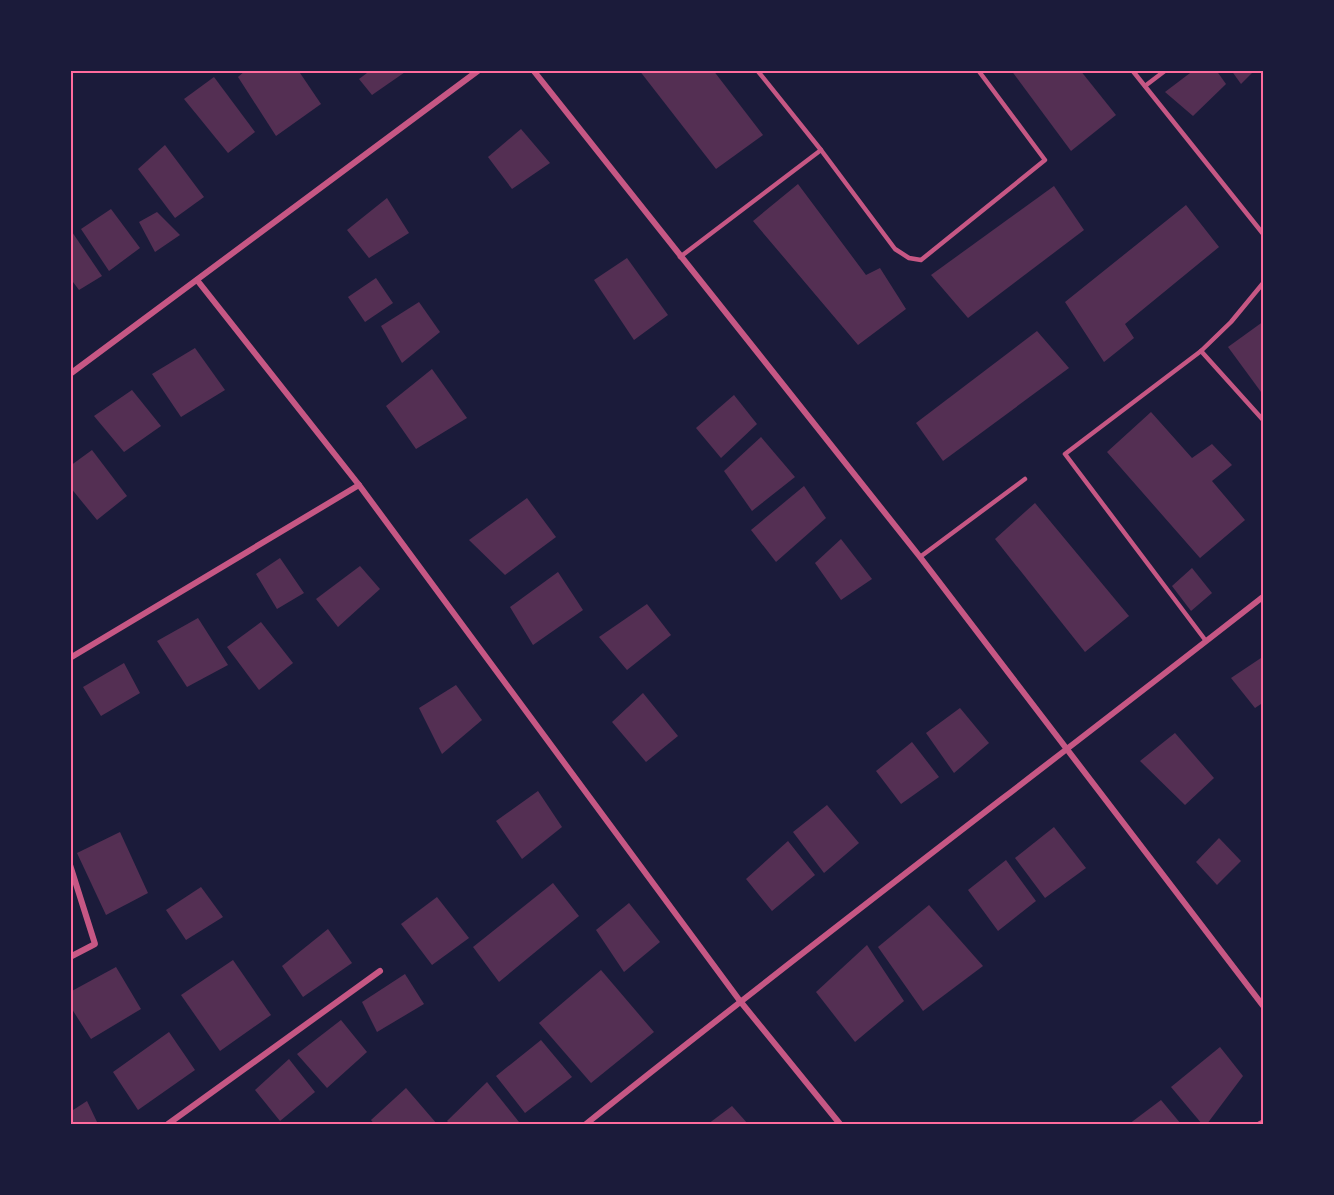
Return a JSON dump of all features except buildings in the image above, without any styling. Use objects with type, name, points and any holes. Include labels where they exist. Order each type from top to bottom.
[{"type":"street","points":[[70,374],[478,70]]},
{"type":"street","points":[[533,70],[679,257],[920,557],[1263,1007]]},
{"type":"street","points":[[197,280],[359,485],[740,1001],[840,1125]]},
{"type":"street","points":[[70,658],[359,485]]},
{"type":"street","points":[[586,1125],[740,1001],[1068,750],[1263,596]]},
{"type":"street","points":[[70,866],[95,944],[70,957]]},
{"type":"street","points":[[168,1125],[380,971]]},
{"type":"lane","points":[[757,70],[821,150],[895,249],[909,258],[921,260],[1045,160],[978,70]]},
{"type":"lane","points":[[1132,70],[1263,235]]},
{"type":"lane","points":[[1145,87],[1166,70]]},
{"type":"lane","points":[[679,257],[821,150]]},
{"type":"lane","points":[[1206,641],[1065,454],[1201,351],[1231,322],[1263,282]]},
{"type":"lane","points":[[1201,351],[1263,421]]},
{"type":"lane","points":[[920,557],[1025,479]]}]
